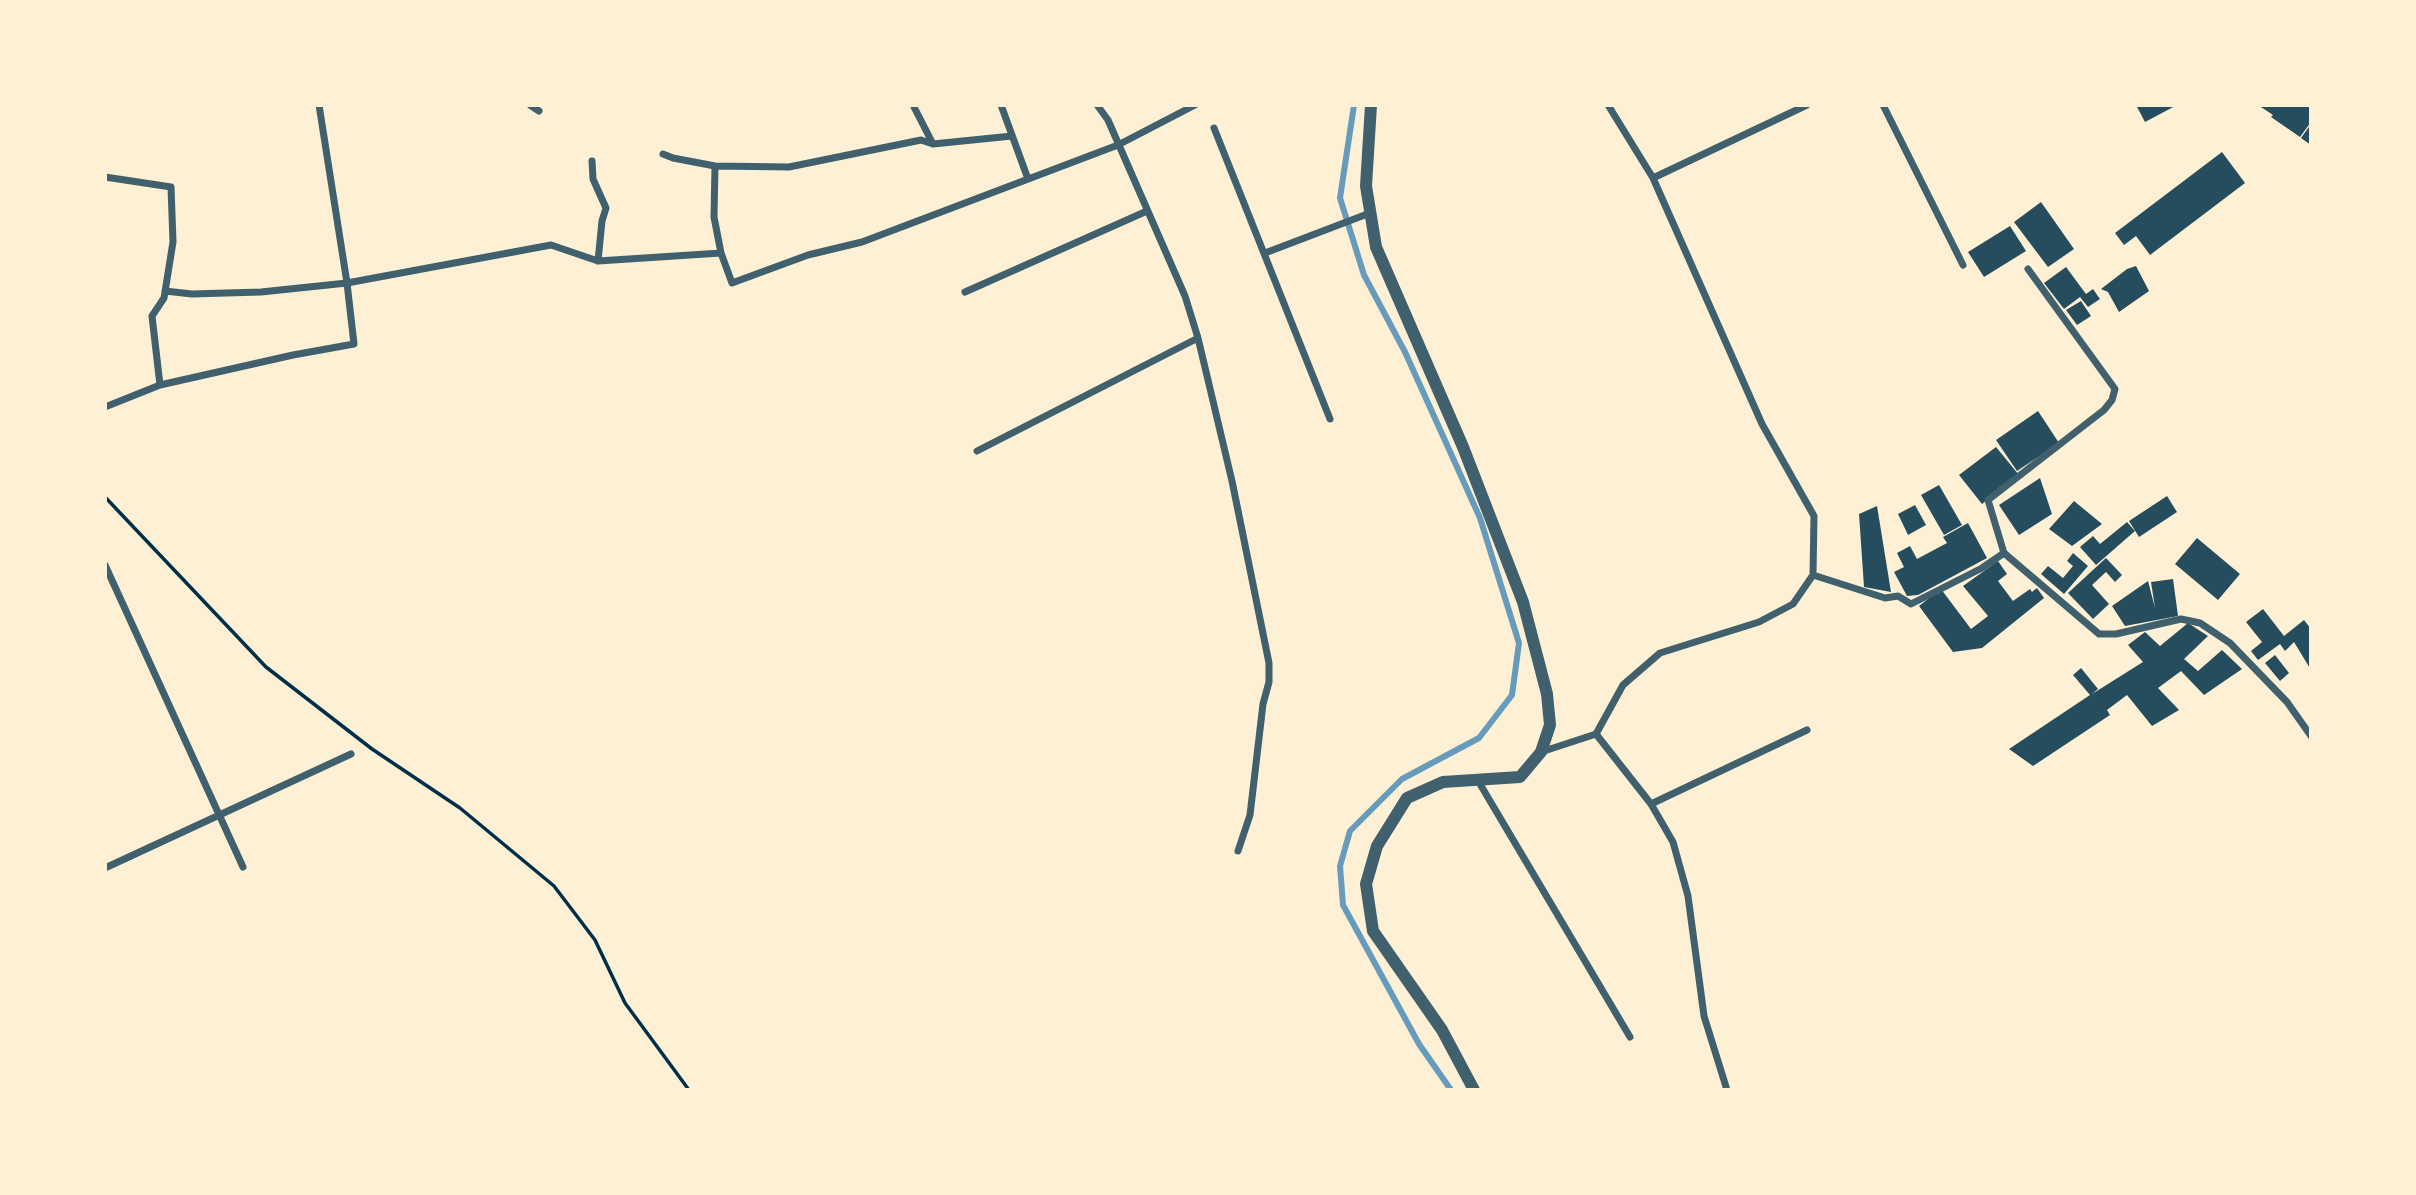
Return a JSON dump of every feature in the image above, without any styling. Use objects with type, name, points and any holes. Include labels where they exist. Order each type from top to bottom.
[{"type":"street","points":[[105,407],[160,386],[293,355],[354,344],[347,283],[318,105]]},
{"type":"street","points":[[530,105],[538,111]]},
{"type":"street","points":[[913,105],[933,144]]},
{"type":"street","points":[[1001,105],[1028,179]]},
{"type":"street","points":[[1097,105],[1108,120],[1185,296],[1198,338],[1233,481],[1269,663],[1269,682],[1250,815],[1238,851]]},
{"type":"street","points":[[715,166],[714,217],[721,253],[732,283],[808,255],[862,242],[1118,145],[1195,105]]},
{"type":"street","points":[[1371,105],[1366,186],[1376,247],[1463,447],[1523,602],[1547,694],[1550,725],[1541,752],[1520,777],[1443,782],[1407,798],[1377,846],[1366,884],[1373,931],[1442,1030],[1474,1090]]},
{"type":"street","points":[[1541,752],[1596,734],[1623,685],[1660,653],[1759,622],[1793,604],[1813,575],[1814,516],[1762,424],[1653,178],[1608,105]]},
{"type":"street","points":[[1653,178],[1807,105]]},
{"type":"street","points":[[1883,105],[1963,265]]},
{"type":"street","points":[[1214,128],[1330,419]]},
{"type":"street","points":[[663,154],[715,166],[789,167],[921,140],[933,144],[1012,135]]},
{"type":"street","points":[[592,160],[593,179],[606,208],[598,261]]},
{"type":"street","points":[[105,177],[171,187],[173,242],[164,298],[152,316],[160,386]]},
{"type":"street","points":[[965,292],[1147,211]]},
{"type":"street","points":[[1265,253],[1370,213]]},
{"type":"street","points":[[165,291],[192,294],[261,292],[347,283],[551,246],[598,261],[721,253]]},
{"type":"street","points":[[2028,270],[2115,389],[2112,400],[2104,410],[1988,500],[2004,553],[2099,634],[2116,634],[2181,619],[2200,623],[2230,643],[2287,702],[2311,736]]},
{"type":"street","points":[[977,451],[1198,338]]},
{"type":"street","points":[[1813,575],[1885,598],[1898,596],[1911,604],[1982,568],[2004,553]]},
{"type":"street","points":[[105,565],[243,867]]},
{"type":"street","points":[[1651,804],[1807,730]]},
{"type":"street","points":[[1596,734],[1651,804],[1673,842],[1688,896],[1704,1016],[1727,1090]]},
{"type":"street","points":[[105,868],[351,754]]},
{"type":"street","points":[[1476,779],[1630,1037]]},
{"type":"path","points":[[105,497],[266,667],[372,749],[460,808],[554,886],[595,940],[625,1003],[689,1090]]},
{"type":"building","points":[[2136,105],[2177,105],[2145,122]]},
{"type":"building","points":[[2258,105],[2311,105],[2311,122],[2300,137]]},
{"type":"building","points":[[2311,124],[2311,145],[2301,138]]},
{"type":"building","points":[[2222,152],[2245,183],[2150,255],[2136,236],[2124,245],[2115,233]]},
{"type":"building","points":[[2041,202],[2074,249],[2048,267],[2014,222]]},
{"type":"building","points":[[2010,226],[2026,251],[1984,277],[1968,252]]},
{"type":"building","points":[[2136,266],[2149,291],[2119,312],[2108,292],[2101,289],[2127,269]]},
{"type":"building","points":[[2066,267],[2086,294],[2093,289],[2100,299],[2088,307],[2080,297],[2064,309],[2044,283]]},
{"type":"building","points":[[2081,301],[2091,316],[2077,325],[2066,310]]},
{"type":"building","points":[[2038,411],[2059,443],[2017,471],[1996,440]]},
{"type":"building","points":[[1996,447],[2019,475],[1982,504],[1959,475]]},
{"type":"building","points":[[2040,478],[2052,514],[2019,535],[1999,505]]},
{"type":"building","points":[[1939,485],[1962,525],[1944,535],[1921,495]]},
{"type":"building","points":[[2167,496],[2177,512],[2139,537],[2129,521]]},
{"type":"building","points":[[2074,501],[2102,524],[2072,546],[2049,529]]},
{"type":"building","points":[[1915,505],[1926,525],[1908,535],[1898,514]]},
{"type":"building","points":[[1877,506],[1891,592],[1864,587],[1859,514]]},
{"type":"building","points":[[2127,522],[2135,531],[2096,565],[2080,547],[2093,536],[2100,544]]},
{"type":"building","points":[[1968,523],[1987,558],[1918,595],[1907,596],[1894,572],[1904,567],[1897,553],[1910,546],[1917,559],[1947,543],[1943,537]]},
{"type":"building","points":[[2197,538],[2240,574],[2218,600],[2175,564]]},
{"type":"building","points":[[2073,553],[2088,566],[2064,594],[2041,574],[2048,566],[2063,578],[2073,566],[2067,561]]},
{"type":"building","points":[[2106,558],[2122,575],[2115,582],[2106,572],[2092,585],[2109,604],[2093,619],[2068,593]]},
{"type":"building","points":[[1998,561],[2007,574],[1998,581],[2013,601],[2030,589],[2032,592],[2037,588],[2044,598],[1982,648],[1953,652],[1919,606],[1941,589],[1971,629],[1988,616],[1963,586]]},
{"type":"building","points":[[2173,579],[2178,616],[2125,626],[2112,606],[2148,581],[2155,608],[2151,582]]},
{"type":"building","points":[[2263,609],[2284,636],[2304,620],[2311,629],[2311,670],[2294,642],[2285,651],[2280,644],[2258,660],[2251,651],[2262,642],[2246,622]]},
{"type":"building","points":[[2188,623],[2208,636],[2184,659],[2198,671],[2222,650],[2242,669],[2204,695],[2181,671],[2158,688],[2179,710],[2152,726],[2127,695],[2107,710],[2110,715],[2033,766],[2009,749],[2090,695],[2073,675],[2081,668],[2098,689],[2092,694],[2143,662],[2128,645],[2145,632],[2160,646]]},
{"type":"building","points":[[2275,655],[2289,673],[2280,681],[2265,663]]},
{"type":"waterway","points":[[1354,105],[1340,198],[1364,275],[1405,352],[1480,518],[1519,643],[1512,695],[1479,738],[1402,779],[1350,831],[1340,866],[1343,905],[1419,1044],[1451,1090]]}]
